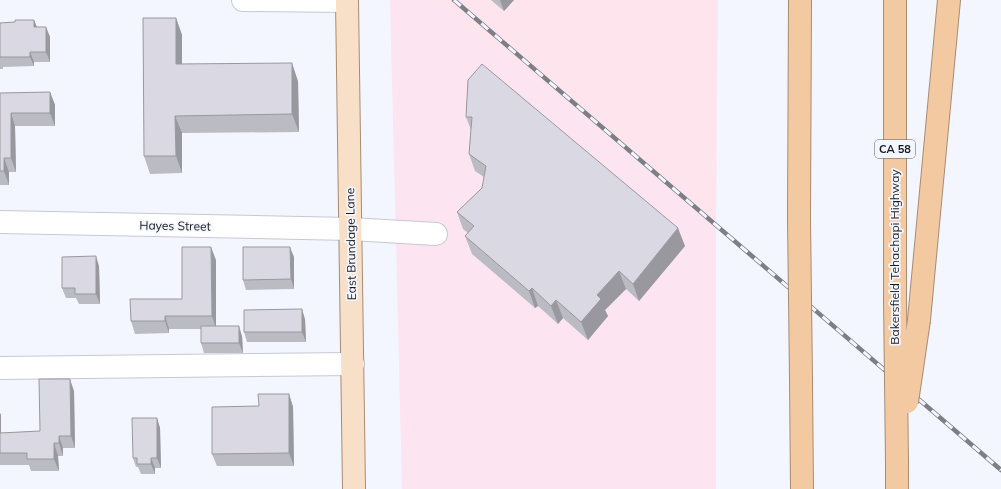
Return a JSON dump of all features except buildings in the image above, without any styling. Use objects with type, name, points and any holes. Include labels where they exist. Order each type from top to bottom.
[{"type":"highway","points":[[800,0],[799,218],[802,489]]},
{"type":"highway","name":"Bakersfield Tehachapi Highway","points":[[895,0],[895,299],[897,489]]},
{"type":"highway","points":[[897,464],[920,320],[949,0]]},
{"type":"main road","name":"East Brundage Lane","points":[[347,1],[354,489]]},
{"type":"street","points":[[243,0],[347,1]]},
{"type":"street","name":"Hayes Street","points":[[0,222],[351,229],[436,234]]},
{"type":"street","points":[[0,368],[353,364]]},
{"type":"shaded area","points":[[390,0],[435,0],[716,223],[716,489],[402,489]]},
{"type":"shaded area","points":[[435,0],[718,0],[716,223]]},
{"type":"railway","points":[[454,0],[1001,470]]}]
